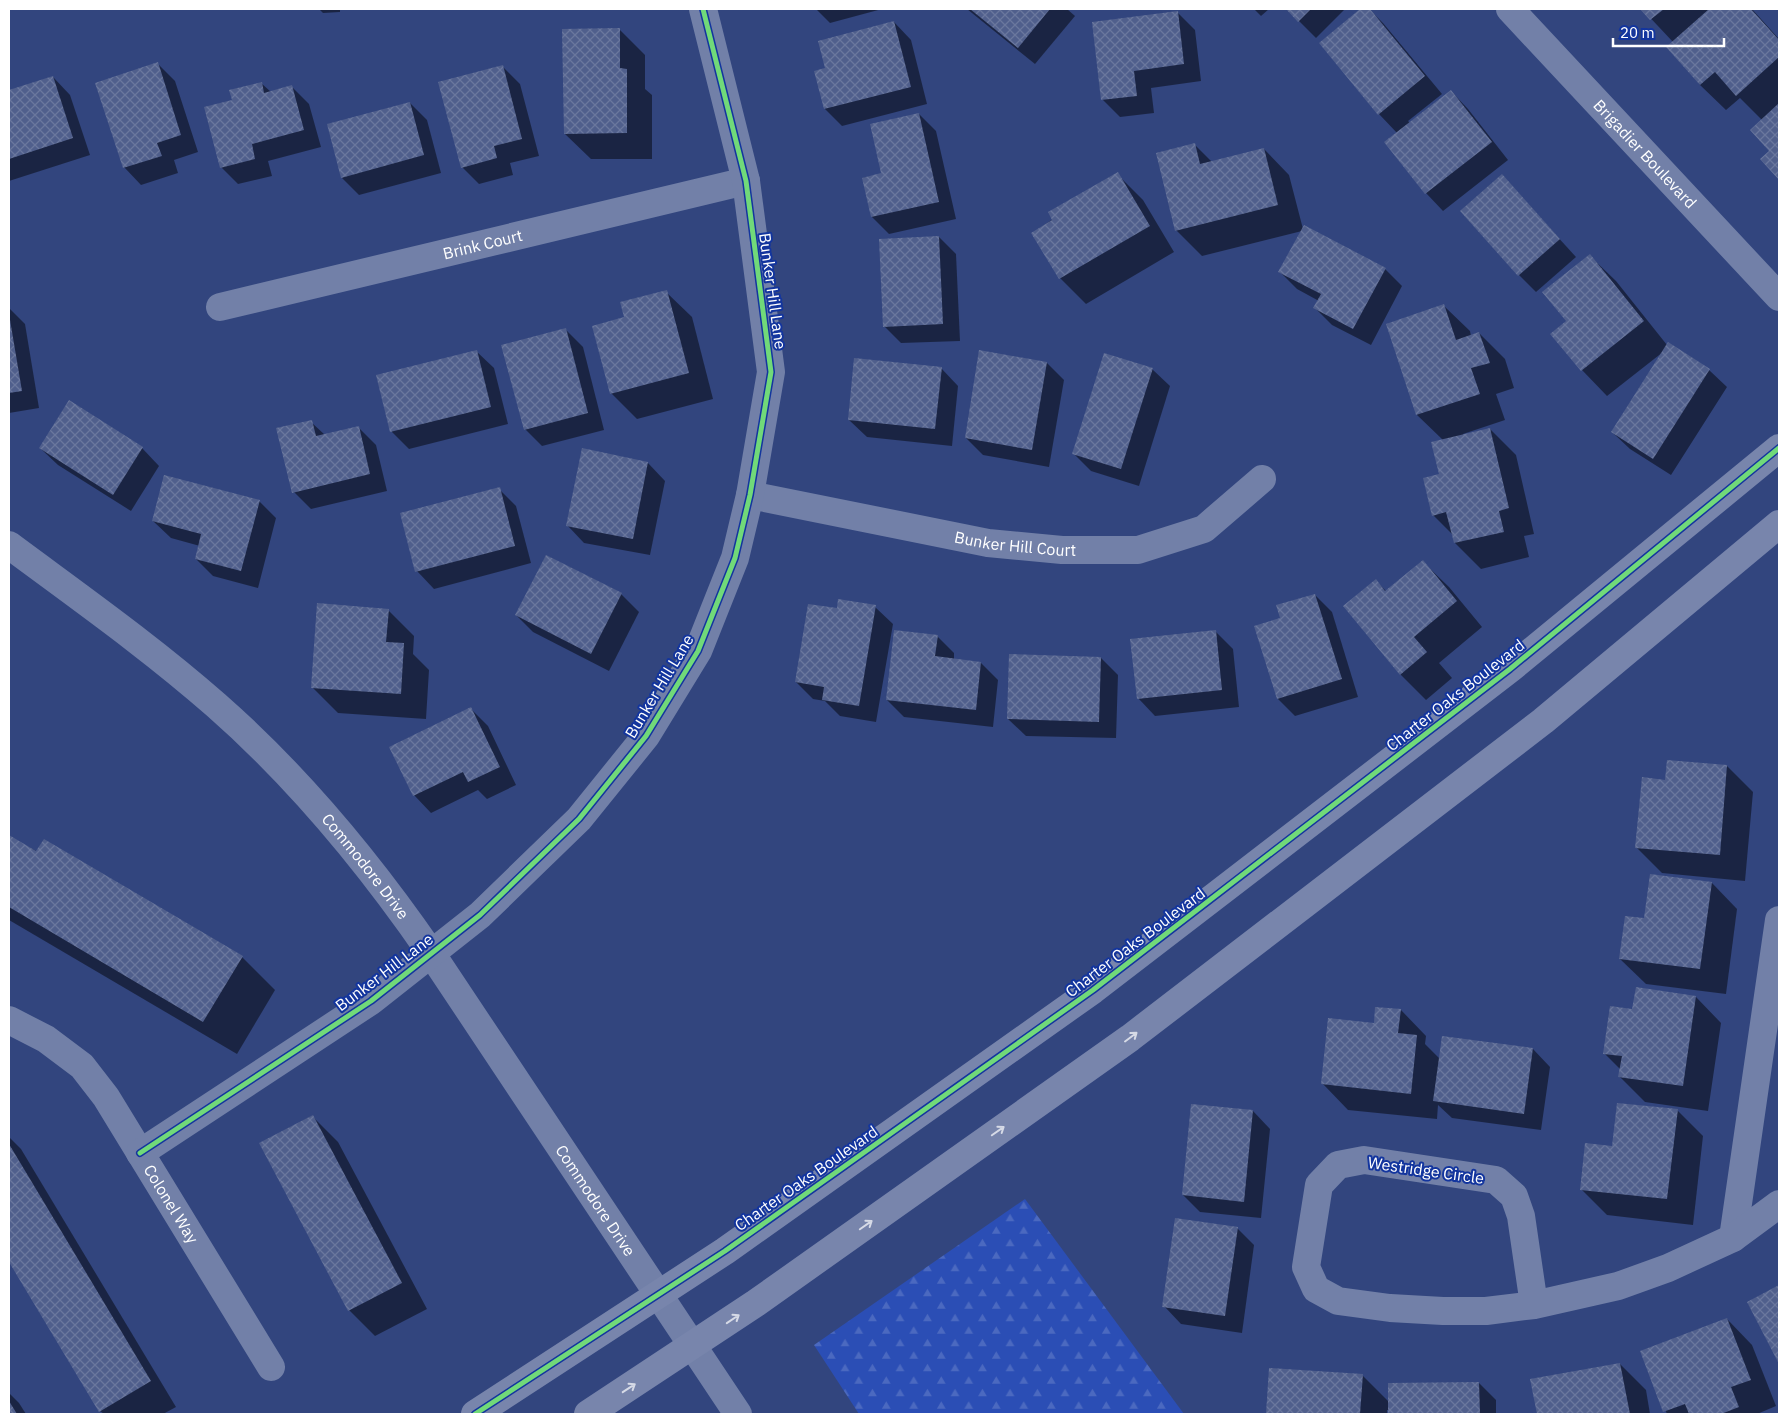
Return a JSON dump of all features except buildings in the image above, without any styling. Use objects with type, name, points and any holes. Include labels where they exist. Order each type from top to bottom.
[{"type":"street","name":"Bunker Hill Lane","points":[[140,1153],[371,1001],[480,915],[579,819],[646,736],[698,652],[735,558],[750,495],[771,372],[746,180],[703,9]]},
{"type":"street","name":"Brigadier Boulevard","points":[[1510,9],[1779,297]]},
{"type":"street","name":"Brink Court","points":[[220,307],[746,180]]},
{"type":"street","name":"Charter Oaks Boulevard","points":[[475,1414],[725,1251],[1093,990],[1510,669],[1779,448]]},
{"type":"street","name":"Bunker Hill Court","points":[[750,495],[988,543],[1062,550],[1138,550],[1204,529],[1262,479]]},
{"type":"street","points":[[588,1414],[756,1303],[1130,1038],[1543,721],[1779,524]]},
{"type":"street","name":"Commodore Drive","points":[[9,545],[151,650],[217,706],[277,764],[335,828],[391,895],[431,953],[738,1414]]},
{"type":"street","points":[[1733,1238],[1779,920]]},
{"type":"street","name":"Colonel Way","points":[[9,1020],[46,1039],[82,1066],[106,1098],[271,1368]]},
{"type":"street","name":"Westridge Circle","points":[[1534,1305],[1522,1216],[1514,1196],[1496,1180],[1364,1160],[1338,1165],[1318,1185],[1306,1267],[1316,1289],[1338,1301],[1390,1308],[1486,1311],[1534,1305],[1618,1286],[1668,1268],[1733,1238],[1779,1204]]},
{"type":"green space","points":[[1025,1199],[1184,1414],[859,1414],[814,1345]]},
{"type":"cycle path","points":[[140,1153],[371,1001],[480,915],[579,819],[646,736],[698,651],[735,558],[750,495],[771,372],[746,181],[703,9]]},
{"type":"cycle path","points":[[475,1414],[725,1251],[1093,990],[1510,669],[1779,448]]}]
